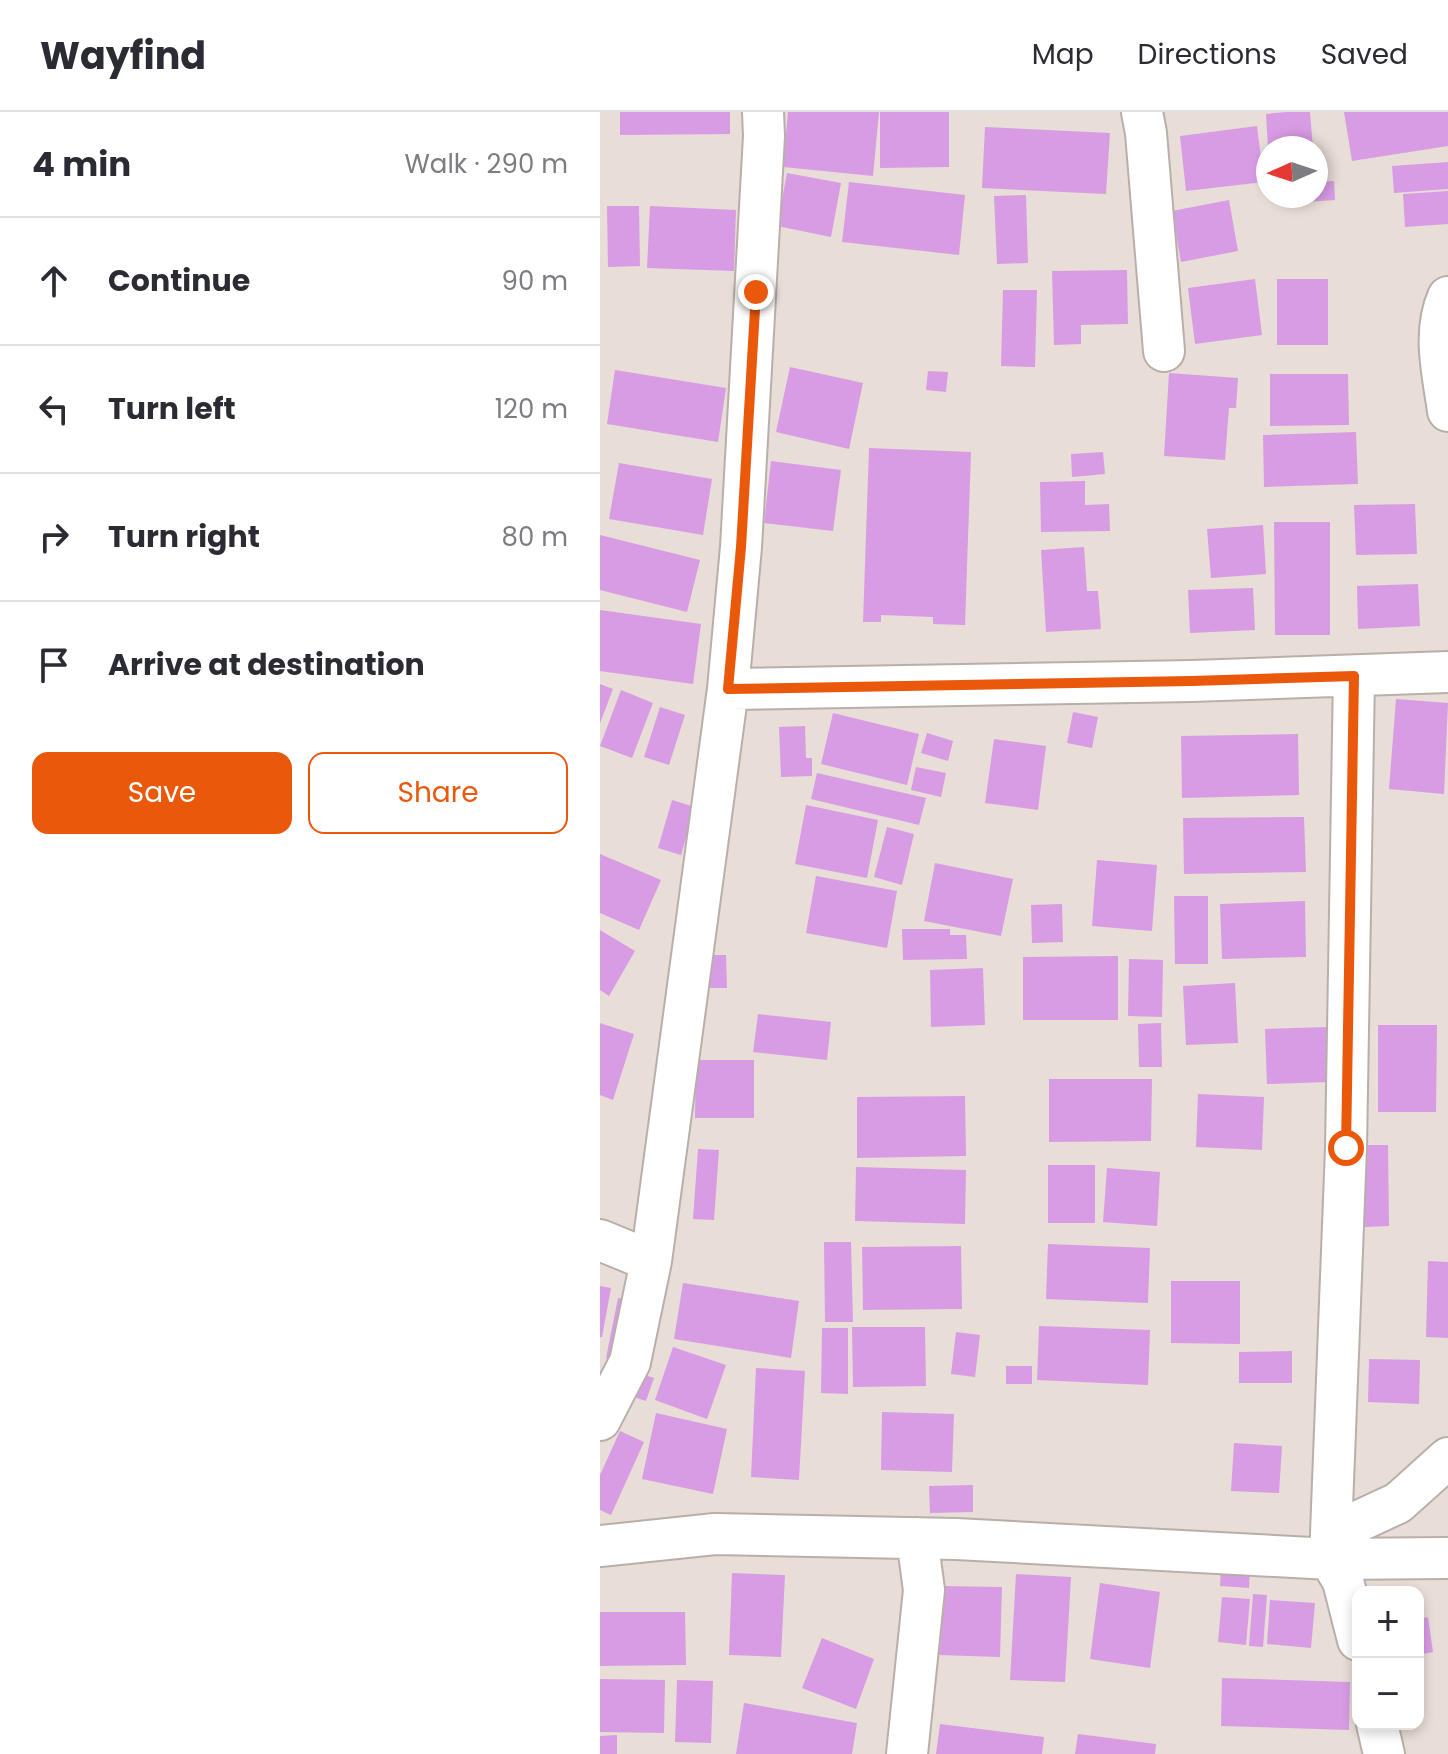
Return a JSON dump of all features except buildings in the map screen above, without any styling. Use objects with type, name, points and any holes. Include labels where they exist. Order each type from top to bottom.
[{"type":"street","points":[[600,1420],[630,1362],[651,1261],[728,689],[743,515],[763,112]]},
{"type":"street","points":[[1142,112],[1164,351]]},
{"type":"street","points":[[1448,297],[1443,308],[1439,340],[1448,411]]},
{"type":"street","points":[[728,689],[1192,681],[1448,672]]},
{"type":"street","points":[[1352,1616],[1330,1546],[1346,1148],[1354,676]]},
{"type":"street","points":[[600,1240],[651,1261]]},
{"type":"street","points":[[1330,1546],[1398,1503],[1448,1458]]},
{"type":"street","points":[[600,1546],[715,1534],[1330,1546],[1448,1558]]},
{"type":"street","points":[[907,1754],[924,1590],[917,1538]]},
{"type":"street","points":[[1378,1730],[1384,1754]]},
{"type":"route","points":[[756,292],[741,547],[728,689],[1354,676],[1346,1148]]}]
